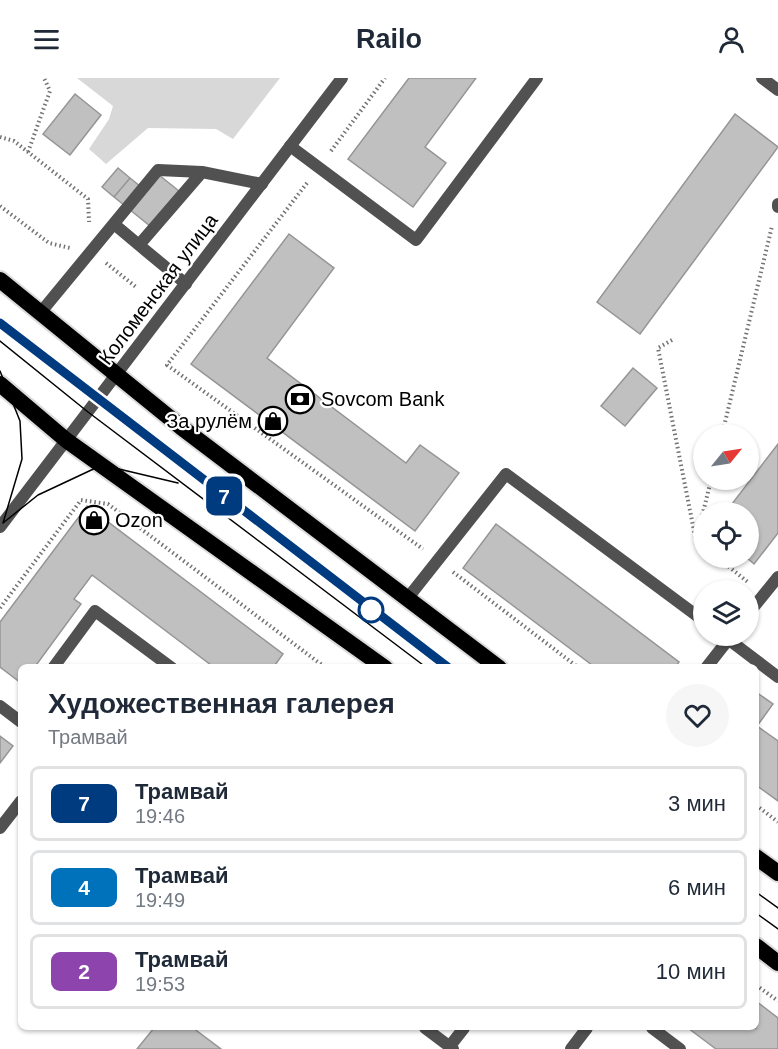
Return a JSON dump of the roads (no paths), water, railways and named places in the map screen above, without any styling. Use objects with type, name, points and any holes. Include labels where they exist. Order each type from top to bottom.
[{"type":"highway","points":[[0,280],[181,427],[494,664]]},
{"type":"highway","points":[[0,384],[66,440],[379,664]]},
{"type":"highway","points":[[759,859],[778,873]]},
{"type":"highway","points":[[759,948],[778,963]]},
{"type":"street","name":"Коломенская улица","points":[[2,525],[342,78]]},
{"type":"street","points":[[290,146],[416,240],[537,78]]},
{"type":"street","points":[[762,78],[778,90]]},
{"type":"street","points":[[41,312],[158,170],[202,172],[262,184]]},
{"type":"street","points":[[139,245],[202,172]]},
{"type":"street","points":[[114,224],[186,284]]},
{"type":"street","points":[[407,599],[506,474],[693,613]]},
{"type":"street","points":[[759,601],[778,577]]},
{"type":"street","points":[[56,664],[95,611],[167,664]]},
{"type":"street","points":[[709,664],[722,646]]},
{"type":"street","points":[[739,646],[778,677]]},
{"type":"street","points":[[0,706],[18,716]]},
{"type":"street","points":[[0,828],[18,805]]},
{"type":"street","points":[[428,1030],[452,1048],[463,1030]]},
{"type":"street","points":[[571,1049],[585,1030]]},
{"type":"street","points":[[655,1030],[680,1049]]},
{"type":"tram line","points":[[0,323],[444,664]]},
{"type":"tram line","name":"7","points":[[0,323],[444,664]]},
{"type":"tram line","points":[[0,341],[88,412],[422,664]]},
{"type":"tram line","points":[[0,371],[20,421],[22,459],[3,523]]},
{"type":"tram line","points":[[3,523],[38,495],[102,465],[178,483]]},
{"type":"tram line","points":[[759,894],[778,908]]},
{"type":"tram line","points":[[759,915],[778,929]]},
{"type":"place","name":"Sovcom Bank","points":[[300,399]]},
{"type":"place","name":"За рулём","points":[[273,421]]},
{"type":"place","name":"Ozon","points":[[94,520]]}]
